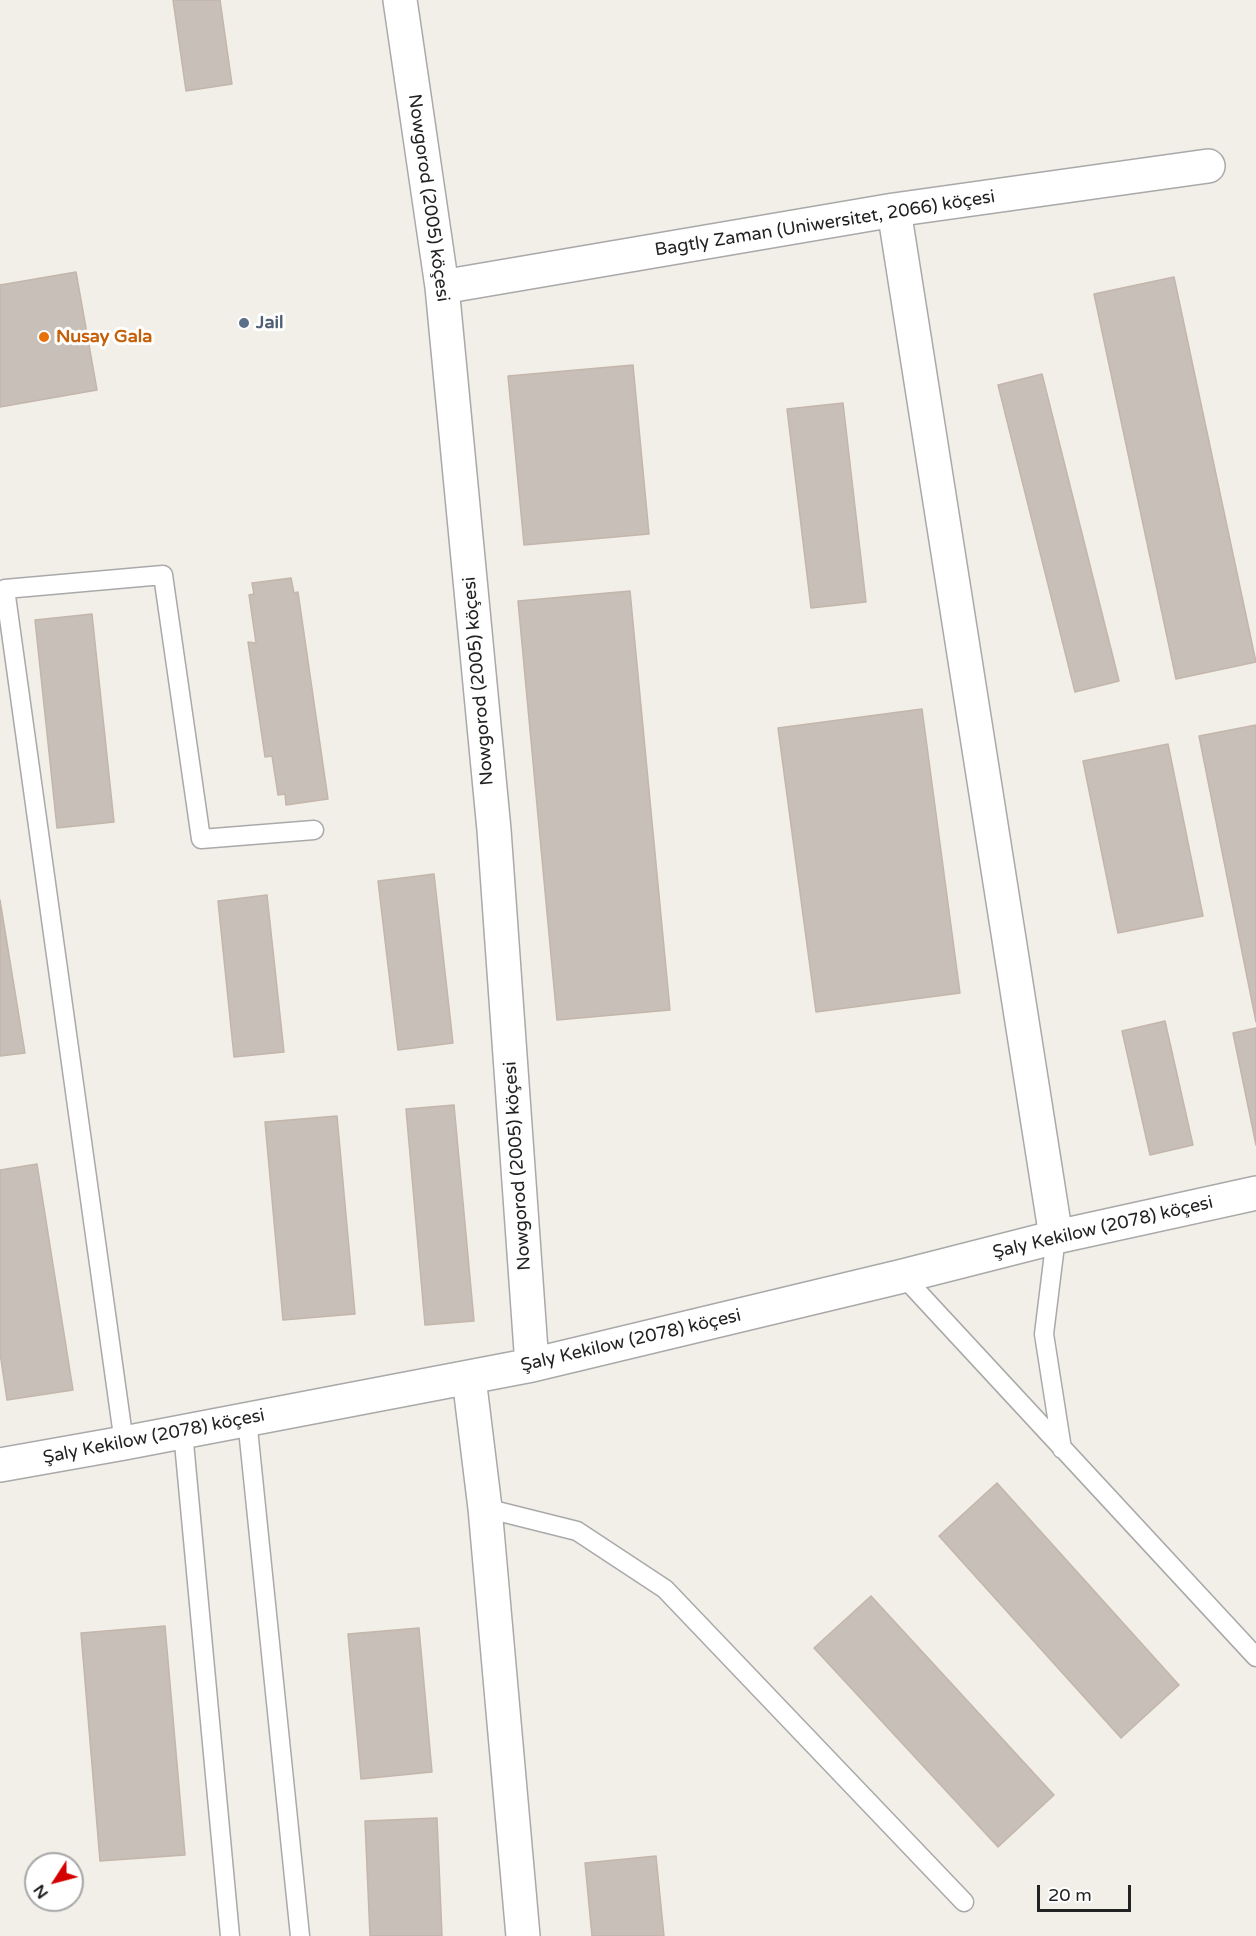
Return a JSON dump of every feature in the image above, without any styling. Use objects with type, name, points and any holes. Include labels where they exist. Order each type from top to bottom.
[{"type":"street","name":"Nowgorod (2005) köçesi","points":[[400,0],[442,287],[494,830],[532,1365]]},
{"type":"street","name":"Bagtly Zaman (Uniwersitet, 2066) köçesi","points":[[442,287],[894,210],[1208,166]]},
{"type":"street","points":[[894,210],[1056,1237]]},
{"type":"street","name":"Şaly Kekilow (2078) köçesi","points":[[0,1465],[532,1365],[1056,1237],[1256,1193]]},
{"type":"street","points":[[469,1378],[485,1508],[523,1936]]},
{"type":"lane","points":[[124,1443],[5,589],[163,575],[201,839],[314,830]]},
{"type":"lane","points":[[1056,1237],[1044,1334],[1062,1449]]},
{"type":"lane","points":[[903,1276],[1256,1657]]},
{"type":"lane","points":[[247,1419],[300,1936]]},
{"type":"lane","points":[[183,1432],[230,1936]]},
{"type":"lane","points":[[485,1508],[577,1531],[665,1589],[964,1902]]},
{"type":"building","points":[[173,0],[220,0],[232,84],[186,91]]},
{"type":"building","name":"Nusay Gala","points":[[76,272],[97,390],[0,407],[0,285]]},
{"type":"building","points":[[1174,277],[1256,662],[1176,679],[1094,294]]},
{"type":"building","points":[[633,365],[649,534],[524,545],[508,376]]},
{"type":"building","points":[[1042,374],[1119,681],[1075,692],[998,385]]},
{"type":"building","points":[[843,403],[866,602],[811,608],[787,409]]},
{"type":"building","points":[[291,578],[294,593],[298,592],[328,799],[286,805],[285,794],[278,795],[272,756],[265,757],[248,642],[256,643],[249,595],[254,594],[252,583]]},
{"type":"building","points":[[630,591],[670,1010],[557,1020],[518,601]]},
{"type":"building","points":[[92,614],[114,822],[57,828],[35,620]]},
{"type":"building","points":[[922,709],[960,993],[816,1012],[778,728]]},
{"type":"building","points":[[1256,725],[1256,1022],[1199,736]]},
{"type":"building","points":[[1168,744],[1203,916],[1118,933],[1083,761]]},
{"type":"building","points":[[434,874],[453,1043],[398,1050],[378,881]]},
{"type":"building","points":[[267,895],[284,1052],[234,1057],[218,901]]},
{"type":"building","points":[[0,900],[25,1053],[0,1056]]},
{"type":"building","points":[[1165,1021],[1193,1145],[1150,1155],[1122,1031]]},
{"type":"building","points":[[1256,1028],[1256,1145],[1233,1033]]},
{"type":"building","points":[[454,1105],[474,1321],[425,1325],[406,1109]]},
{"type":"building","points":[[337,1116],[355,1314],[283,1320],[265,1122]]},
{"type":"building","points":[[37,1164],[73,1390],[7,1400],[0,1353],[0,1170]]},
{"type":"building","points":[[997,1483],[1179,1685],[1121,1738],[939,1536]]},
{"type":"building","points":[[871,1596],[1054,1795],[998,1847],[814,1648]]},
{"type":"building","points":[[165,1626],[185,1855],[100,1861],[81,1633]]},
{"type":"building","points":[[419,1628],[432,1772],[361,1779],[348,1634]]},
{"type":"building","points":[[437,1818],[442,1936],[370,1936],[365,1821]]},
{"type":"building","points":[[656,1856],[664,1936],[592,1936],[585,1863]]},
{"type":"place","name":"Jail","points":[[244,323]]},
{"type":"place","name":"Nusay Gala","points":[[44,337]]}]
